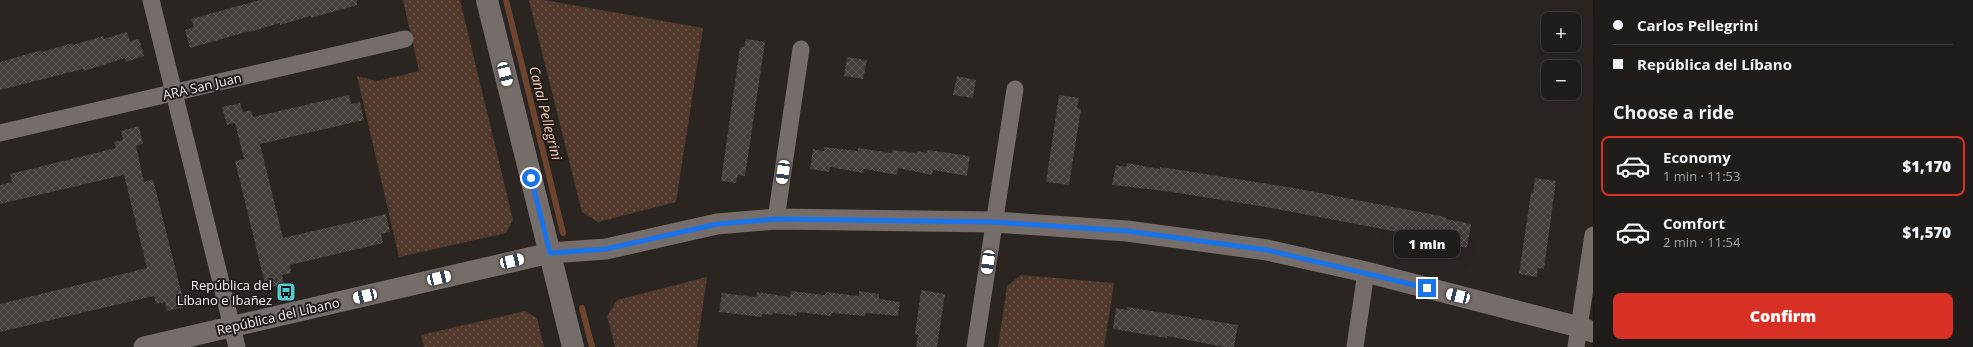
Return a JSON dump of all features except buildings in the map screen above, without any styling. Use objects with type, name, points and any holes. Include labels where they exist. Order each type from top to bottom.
[{"type":"main road","points":[[487,0],[573,347]]},
{"type":"street","points":[[152,0],[237,347]]},
{"type":"street","name":"ARA San Juan","points":[[0,133],[405,39]]},
{"type":"street","points":[[776,219],[801,49]]},
{"type":"street","points":[[975,347],[1015,89]]},
{"type":"street","name":"República del Líbano","points":[[144,347],[550,253],[606,249],[717,224],[776,219],[994,222],[1127,231],[1267,250],[1366,272],[1586,329]]},
{"type":"street","points":[[1576,347],[1586,329],[1593,235]]},
{"type":"street","points":[[1355,347],[1366,272]]},
{"type":"shaded area","points":[[403,0],[460,0],[513,220],[506,233],[399,257],[357,76],[377,81],[419,71]]},
{"type":"shaded area","points":[[529,0],[544,0],[703,28],[676,202],[598,222],[582,212]]},
{"type":"shaded area","points":[[1021,275],[1114,283],[1104,347],[998,347],[1007,286]]},
{"type":"shaded area","points":[[707,277],[697,347],[615,347],[607,316],[617,300]]},
{"type":"shaded area","points":[[525,311],[537,318],[544,347],[424,347],[421,335]]},
{"type":"waterway","name":"Canal Pellegrini","points":[[506,0],[563,233]]},
{"type":"waterway","name":"Canal Pellegrini","points":[[582,308],[592,347]]},
{"type":"place","name":"República del Líbano e Ibañez","points":[[286,292]]},
{"type":"route","points":[[531,178],[550,253],[606,249],[717,224],[776,219],[994,222],[1127,231],[1267,250],[1366,272],[1427,288]]}]
